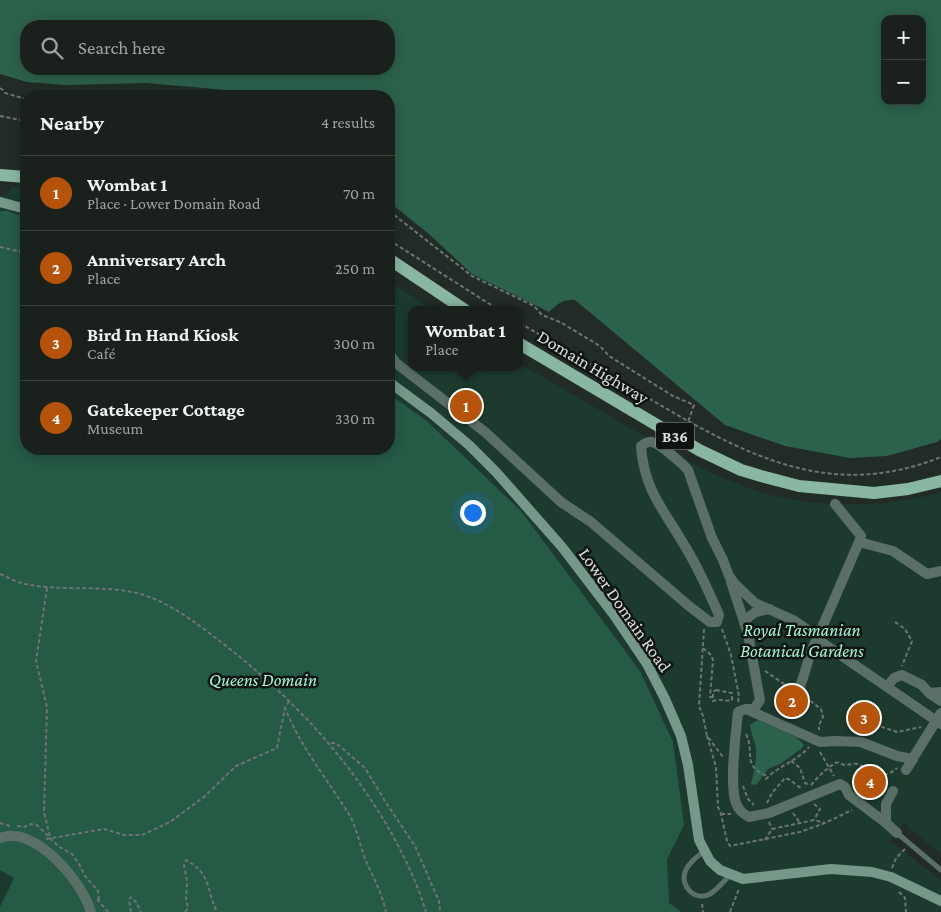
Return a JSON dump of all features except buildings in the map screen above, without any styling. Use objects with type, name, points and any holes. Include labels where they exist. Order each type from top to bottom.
[{"type":"main road","points":[[0,175],[20,177]]},
{"type":"main road","points":[[395,263],[460,306]]},
{"type":"main road","name":"Domain Highway","points":[[523,346],[699,450],[727,463],[780,482],[799,486],[874,493],[908,489],[941,481]]},
{"type":"main road","name":"Domain Highway","points":[[844,490],[906,483],[941,474]]},
{"type":"street","points":[[0,202],[20,207]]},
{"type":"street","points":[[395,362],[485,432],[561,502],[591,522],[689,606],[710,622],[717,622],[719,615],[700,574],[671,522],[656,502],[647,482],[641,446],[646,442],[652,442],[680,461],[688,470],[712,538],[729,576],[744,623],[760,700],[754,709],[742,710]]},
{"type":"street","name":"Lower Domain Road","points":[[395,387],[469,445],[496,472],[562,548],[619,623],[647,664],[681,736],[688,765],[696,827],[704,851],[710,861],[720,870],[742,879],[831,869],[872,872],[891,877],[941,901]]},
{"type":"street","points":[[796,696],[806,672],[812,649],[861,536],[835,504]]},
{"type":"street","points":[[859,542],[893,551],[927,574],[941,571]]},
{"type":"street","points":[[729,576],[744,594],[755,602],[793,620],[938,721],[904,774]]},
{"type":"street","points":[[744,623],[748,616],[757,611],[770,609]]},
{"type":"street","points":[[887,687],[894,678],[902,675],[922,685],[941,701]]},
{"type":"street","points":[[929,692],[941,692]]},
{"type":"street","points":[[742,710],[734,766],[734,796],[740,810],[749,817],[840,784],[845,787],[849,795],[897,833]]},
{"type":"street","points":[[742,710],[817,741],[860,742],[897,756],[913,759]]},
{"type":"street","points":[[886,823],[886,804],[893,791]]},
{"type":"street","points":[[0,838],[19,836],[35,843],[50,854],[63,866],[82,891],[91,912]]},
{"type":"lane","points":[[897,833],[941,870]]},
{"type":"lane","points":[[704,851],[686,870],[683,879],[686,887],[693,894],[702,896],[710,894],[730,875]]},
{"type":"path","points":[[0,88],[5,93],[20,97]]},
{"type":"path","points":[[0,116],[20,120]]},
{"type":"path","points":[[395,216],[472,276],[534,306],[542,315],[560,322],[600,346],[609,356],[673,396],[694,405],[688,422]]},
{"type":"path","points":[[395,244],[492,306]]},
{"type":"path","points":[[0,248],[20,253]]},
{"type":"path","points":[[523,325],[688,422],[745,450],[787,466],[806,471],[840,474],[882,473],[912,467],[941,457]]},
{"type":"path","points":[[0,574],[19,583],[47,588],[111,590],[144,595],[167,605],[236,653],[289,700],[330,743],[369,796],[388,827],[414,878],[426,912]]},
{"type":"path","points":[[47,588],[36,661],[47,707],[44,812],[50,838]]},
{"type":"path","points":[[704,616],[699,706],[707,736],[727,762],[734,766]]},
{"type":"path","points":[[717,622],[725,634],[731,655],[742,710]]},
{"type":"path","points":[[895,622],[905,629],[912,641],[904,655],[899,676]]},
{"type":"path","points":[[703,648],[711,655],[713,660],[710,697],[713,696]]},
{"type":"path","points":[[753,663],[796,696],[821,709],[824,717],[819,724],[817,741],[823,756],[840,784]]},
{"type":"path","points":[[716,690],[732,693],[732,696],[732,700],[719,699],[713,701],[713,692],[716,690]]},
{"type":"path","points":[[732,696],[739,696]]},
{"type":"path","points":[[35,843],[50,838],[104,829],[124,835],[142,835],[170,822],[204,797],[236,766],[277,748],[285,708],[289,700]]},
{"type":"path","points":[[285,708],[303,746],[350,817],[365,858],[378,885],[386,912]]},
{"type":"path","points":[[872,723],[897,732],[938,721]]},
{"type":"path","points":[[850,732],[860,731],[872,723]]},
{"type":"path","points":[[872,723],[872,734]]},
{"type":"path","points":[[744,739],[744,731],[748,736],[750,761],[755,771],[765,775],[766,779],[817,741]]},
{"type":"path","points":[[330,743],[336,743],[366,768],[415,846],[439,901],[440,912]]},
{"type":"path","points":[[742,780],[751,803],[766,812],[772,793],[785,778],[802,790],[835,763],[857,764],[883,775],[888,775],[900,765],[913,759]]},
{"type":"path","points":[[791,761],[800,768],[805,782],[810,785]]},
{"type":"path","points":[[809,796],[812,803],[820,809],[814,820]]},
{"type":"path","points":[[765,840],[772,829],[814,820],[825,823]]},
{"type":"path","points":[[906,912],[905,898],[895,888],[891,877],[892,865],[896,858],[910,844]]},
{"type":"path","points":[[185,912],[188,908],[186,899],[188,892],[184,866],[186,860],[198,868],[210,886],[213,904],[217,912]]},
{"type":"path","points":[[730,912],[742,879]]},
{"type":"path","points":[[131,912],[128,900],[131,897],[141,912]]},
{"type":"path","points":[[98,899],[108,912]]},
{"type":"green space","name":"Queens Domain","points":[[13,186],[20,187],[20,455],[395,455],[395,285],[427,306],[408,306],[408,371],[523,371],[523,366],[693,463],[738,484],[776,496],[799,501],[823,503],[872,504],[919,498],[941,492],[941,854],[904,823],[890,841],[941,880],[941,912],[0,912],[0,196],[8,194]]},
{"type":"green space","name":"Queens Domain","points":[[0,211],[7,211],[20,216],[20,455],[395,455],[395,398],[427,421],[521,511],[640,671],[673,742],[684,825],[667,859],[669,903],[681,912],[0,912],[0,907],[14,878],[0,870]]},
{"type":"shaded area","points":[[0,0],[941,0],[941,439],[937,442],[887,456],[850,458],[785,446],[725,425],[575,300],[567,300],[549,312],[472,274],[429,234],[395,207],[395,90],[226,90],[147,83],[66,85],[27,82],[0,74]]},
{"type":"shaded area","points":[[758,720],[796,737],[804,745],[780,764],[768,769],[756,785],[751,784],[756,748],[750,725]]},
{"type":"place","name":"Wombat 1","points":[[466,406]]},
{"type":"place","name":"Anniversary Arch","points":[[792,701]]},
{"type":"place","name":"Bird In Hand Kiosk","points":[[864,718]]},
{"type":"place","name":"Gatekeeper Cottage","points":[[870,782]]},
{"type":"park label","name":"Royal Tasmanian Botanical Gardens","points":[[802,640]]}]
